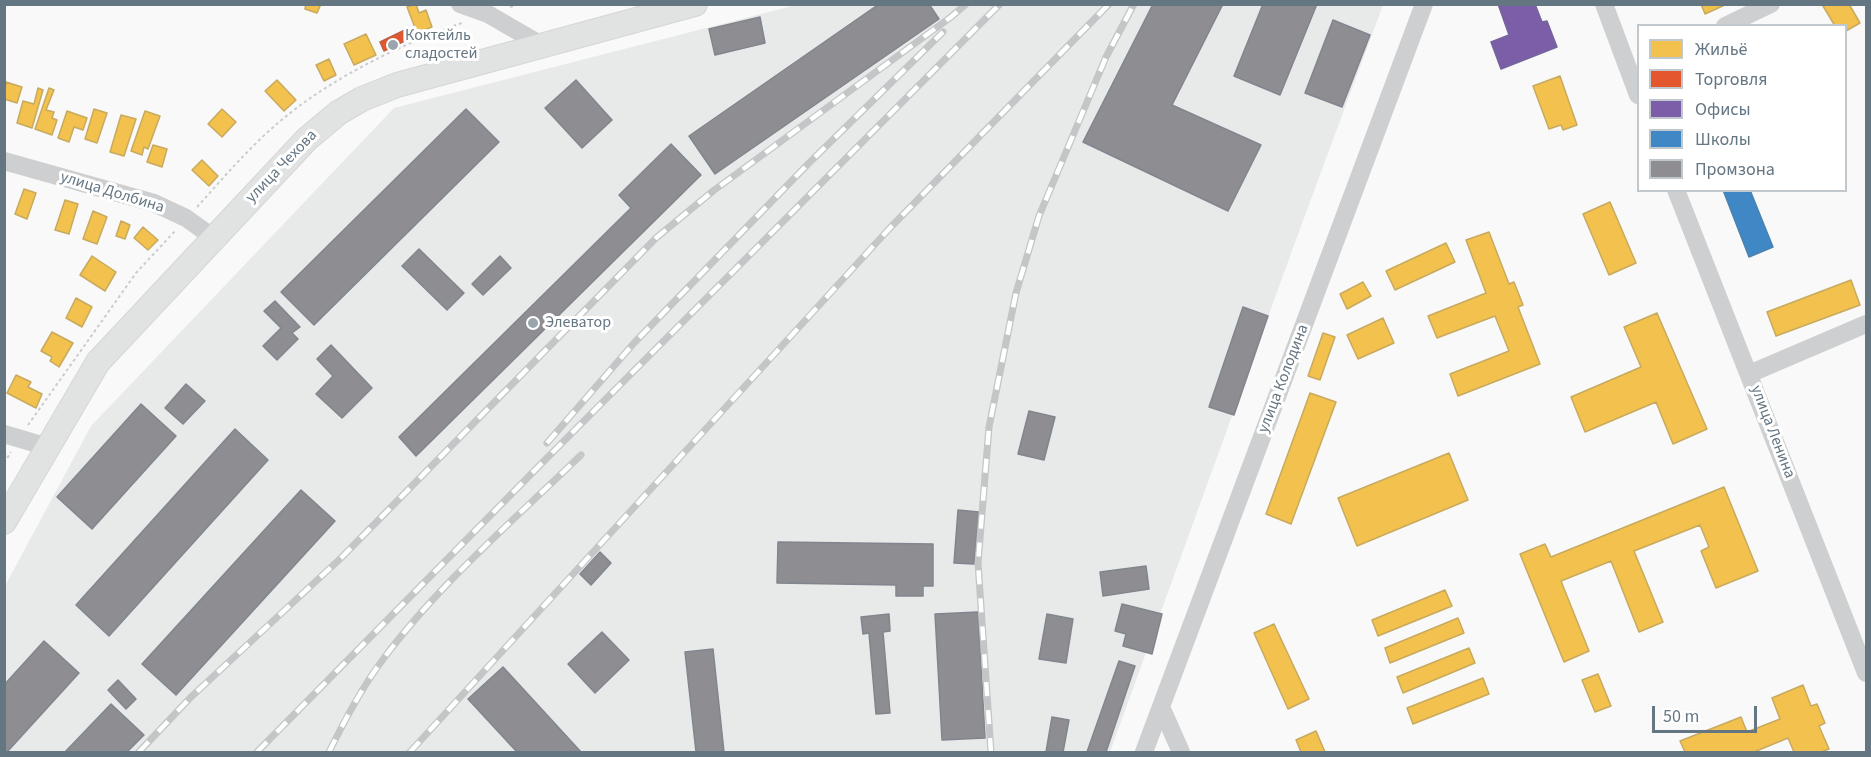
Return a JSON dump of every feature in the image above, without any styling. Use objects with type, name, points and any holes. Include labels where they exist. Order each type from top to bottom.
[{"type":"main road","name":"улица Чехова","points":[[4,522],[98,362],[307,139],[346,108],[397,85],[695,4]]},
{"type":"street","points":[[460,4],[488,14],[543,46]]},
{"type":"street","name":"улица Колодина","points":[[1144,753],[1424,4]]},
{"type":"street","points":[[1604,4],[1634,67],[1637,88]]},
{"type":"street","points":[[1729,24],[1771,4]]},
{"type":"street","name":"улица Долбина","points":[[4,161],[154,203],[186,218],[214,238]]},
{"type":"street","name":"улица Ленина","points":[[1677,192],[1866,674]]},
{"type":"street","points":[[1749,374],[1866,324]]},
{"type":"street","points":[[4,434],[48,447]]},
{"type":"street","points":[[1161,707],[1181,753]]},
{"type":"shaded area","points":[[796,5],[1383,5],[1110,752],[5,752],[5,586],[91,426],[394,108]]},
{"type":"building: Жильё","points":[[306,4],[321,4],[317,13],[305,9]]},
{"type":"building: Жильё","points":[[416,4],[419,13],[426,10],[432,27],[417,33],[407,7]]},
{"type":"building: Жильё","points":[[1701,4],[1727,4],[1705,14]]},
{"type":"building: Жильё","points":[[1849,4],[1860,23],[1847,30],[1847,24],[1834,24],[1823,6]]},
{"type":"building: Жильё","points":[[366,34],[376,55],[354,65],[344,44]]},
{"type":"building: Жильё","points":[[329,59],[336,75],[324,81],[316,65]]},
{"type":"building: Жильё","points":[[1560,76],[1577,125],[1563,130],[1561,125],[1549,129],[1533,86]]},
{"type":"building: Жильё","points":[[277,80],[296,100],[284,111],[265,91]]},
{"type":"building: Жильё","points":[[6,82],[22,87],[17,103],[4,99]]},
{"type":"building: Жильё","points":[[38,88],[43,90],[32,128],[17,123],[23,101],[34,104]]},
{"type":"building: Жильё","points":[[49,88],[54,90],[46,110],[54,112],[52,118],[57,120],[52,135],[35,129]]},
{"type":"building: Жильё","points":[[94,109],[107,113],[97,143],[85,139]]},
{"type":"building: Жильё","points":[[222,109],[236,122],[222,137],[208,124]]},
{"type":"building: Жильё","points":[[67,111],[87,118],[83,130],[74,127],[69,142],[58,138]]},
{"type":"building: Жильё","points":[[145,111],[160,116],[148,149],[144,147],[142,155],[131,151]]},
{"type":"building: Жильё","points":[[121,115],[136,119],[124,156],[110,152]]},
{"type":"building: Жильё","points":[[153,145],[167,149],[162,167],[147,162]]},
{"type":"building: Жильё","points":[[202,160],[218,176],[209,186],[192,170]]},
{"type":"building: Жильё","points":[[24,189],[36,193],[27,219],[15,214]]},
{"type":"building: Жильё","points":[[65,200],[78,204],[69,234],[55,230]]},
{"type":"building: Жильё","points":[[1610,202],[1636,263],[1609,275],[1583,214]]},
{"type":"building: Жильё","points":[[93,211],[107,217],[97,244],[83,239]]},
{"type":"building: Жильё","points":[[121,221],[130,225],[125,239],[116,236]]},
{"type":"building: Жильё","points":[[143,227],[158,240],[148,250],[134,238]]},
{"type":"building: Жильё","points":[[1489,232],[1509,284],[1514,282],[1523,305],[1518,307],[1540,364],[1458,396],[1450,374],[1509,351],[1495,316],[1437,338],[1428,316],[1486,293],[1466,240]]},
{"type":"building: Жильё","points":[[1446,243],[1455,262],[1395,290],[1386,271]]},
{"type":"building: Жильё","points":[[92,256],[116,272],[105,291],[80,275]]},
{"type":"building: Жильё","points":[[1851,280],[1860,305],[1776,336],[1767,312]]},
{"type":"building: Жильё","points":[[1363,282],[1371,296],[1347,309],[1340,294]]},
{"type":"building: Жильё","points":[[76,298],[92,307],[82,327],[66,318]]},
{"type":"building: Жильё","points":[[1657,313],[1707,429],[1673,444],[1656,402],[1585,432],[1571,397],[1641,367],[1624,327]]},
{"type":"building: Жильё","points":[[1383,318],[1394,343],[1358,359],[1347,335]]},
{"type":"building: Жильё","points":[[52,332],[73,343],[59,367],[50,361],[52,357],[41,351]]},
{"type":"building: Жильё","points":[[1323,333],[1335,337],[1320,380],[1308,376]]},
{"type":"building: Жильё","points":[[16,375],[31,382],[28,387],[42,394],[36,408],[7,393]]},
{"type":"building: Жильё","points":[[1310,393],[1336,402],[1291,524],[1266,514]]},
{"type":"building: Жильё","points":[[1449,453],[1468,500],[1357,546],[1338,498]]},
{"type":"building: Жильё","points":[[1724,487],[1758,571],[1716,588],[1701,551],[1709,547],[1700,525],[1634,551],[1663,622],[1639,632],[1611,561],[1561,581],[1589,651],[1564,662],[1520,554],[1545,544],[1551,557]]},
{"type":"building: Жильё","points":[[1445,590],[1452,606],[1378,636],[1372,620]]},
{"type":"building: Жильё","points":[[1458,618],[1464,633],[1390,663],[1385,648]]},
{"type":"building: Жильё","points":[[1274,624],[1309,699],[1288,709],[1254,633]]},
{"type":"building: Жильё","points":[[1469,648],[1475,663],[1403,693],[1397,677]]},
{"type":"building: Жильё","points":[[1598,674],[1611,706],[1595,712],[1582,680]]},
{"type":"building: Жильё","points":[[1483,678],[1489,694],[1413,724],[1407,708]]},
{"type":"building: Жильё","points":[[1803,685],[1811,706],[1817,704],[1825,723],[1819,726],[1829,749],[1821,752],[1794,752],[1788,738],[1754,752],[1685,752],[1680,741],[1741,717],[1747,732],[1780,719],[1772,698]]},
{"type":"building: Жильё","points":[[1316,731],[1325,752],[1301,752],[1296,740]]},
{"type":"building: Торговля","points":[[409,28],[413,37],[384,51],[380,42]]},
{"type":"building: Офисы","points":[[1498,4],[1535,4],[1542,22],[1547,21],[1557,47],[1501,69],[1491,42],[1509,35]]},
{"type":"building: Школы","points":[[1724,192],[1751,192],[1773,247],[1749,257]]},
{"type":"building: Промзона","points":[[879,4],[929,4],[939,19],[715,174],[689,136]]},
{"type":"building: Промзона","points":[[1153,4],[1223,4],[1172,105],[1261,145],[1228,211],[1083,142]]},
{"type":"building: Промзона","points":[[1263,4],[1317,4],[1280,95],[1234,76]]},
{"type":"building: Промзона","points":[[760,17],[765,43],[715,55],[709,29]]},
{"type":"building: Промзона","points":[[1333,20],[1370,35],[1342,107],[1305,93]]},
{"type":"building: Промзона","points":[[576,80],[612,120],[582,148],[545,108]]},
{"type":"building: Промзона","points":[[466,109],[499,142],[314,325],[281,292]]},
{"type":"building: Промзона","name":"Элеватор","points":[[671,144],[701,175],[416,456],[399,437],[631,208],[619,195]]},
{"type":"building: Промзона","points":[[419,249],[464,293],[447,310],[402,266]]},
{"type":"building: Промзона","points":[[500,256],[511,268],[483,295],[472,284]]},
{"type":"building: Промзона","points":[[275,301],[300,327],[292,333],[298,339],[277,360],[263,346],[281,328],[264,311]]},
{"type":"building: Промзона","points":[[1243,307],[1268,316],[1234,415],[1209,407]]},
{"type":"building: Промзона","points":[[331,345],[372,388],[342,418],[316,394],[333,376],[317,359]]},
{"type":"building: Промзона","points":[[186,384],[205,401],[183,424],[165,408]]},
{"type":"building: Промзона","points":[[141,404],[176,436],[92,529],[57,497]]},
{"type":"building: Промзона","points":[[1029,411],[1055,417],[1044,460],[1018,454]]},
{"type":"building: Промзона","points":[[235,429],[268,460],[109,636],[76,605]]},
{"type":"building: Промзона","points":[[301,490],[335,521],[176,695],[142,664]]},
{"type":"building: Промзона","points":[[958,510],[979,512],[974,564],[954,563]]},
{"type":"building: Промзона","points":[[778,542],[933,544],[933,586],[923,586],[923,596],[896,596],[896,585],[777,583]]},
{"type":"building: Промзона","points":[[600,552],[611,563],[591,585],[580,574]]},
{"type":"building: Промзона","points":[[1146,566],[1149,589],[1103,596],[1100,572]]},
{"type":"building: Промзона","points":[[1122,604],[1162,614],[1152,654],[1123,646],[1126,634],[1115,631]]},
{"type":"building: Промзона","points":[[978,612],[985,738],[942,740],[935,614]]},
{"type":"building: Промзона","points":[[889,614],[890,631],[883,632],[890,713],[876,714],[869,633],[863,634],[861,617]]},
{"type":"building: Промзона","points":[[1047,614],[1073,619],[1066,663],[1039,659]]},
{"type":"building: Промзона","points":[[602,632],[629,660],[595,693],[568,664]]},
{"type":"building: Промзона","points":[[44,641],[79,673],[7,752],[4,752],[4,685]]},
{"type":"building: Промзона","points":[[713,649],[724,752],[696,752],[685,652]]},
{"type":"building: Промзона","points":[[1119,661],[1135,666],[1106,752],[1087,752]]},
{"type":"building: Промзона","points":[[503,667],[581,752],[517,752],[468,699]]},
{"type":"building: Промзона","points":[[118,680],[136,699],[126,709],[108,690]]},
{"type":"building: Промзона","points":[[111,704],[144,735],[127,752],[65,752]]},
{"type":"building: Промзона","points":[[1052,717],[1069,720],[1063,752],[1046,752]]},
{"type":"railway","points":[[139,752],[191,697],[341,558],[656,238],[713,191],[966,4]]},
{"type":"railway","points":[[257,752],[1000,4]]},
{"type":"railway","points":[[410,752],[888,230],[1109,4]]},
{"type":"railway","points":[[991,752],[978,563],[989,427],[1016,293],[1039,216],[1106,57],[1134,4]]},
{"type":"railway","points":[[547,443],[634,343],[809,163],[943,32]]},
{"type":"railway","points":[[329,752],[368,680],[406,630],[453,578],[581,455]]},
{"type":"place","name":"Коктейль сладостей","points":[[393,45]]},
{"type":"place","name":"Элеватор","points":[[533,323]]}]
